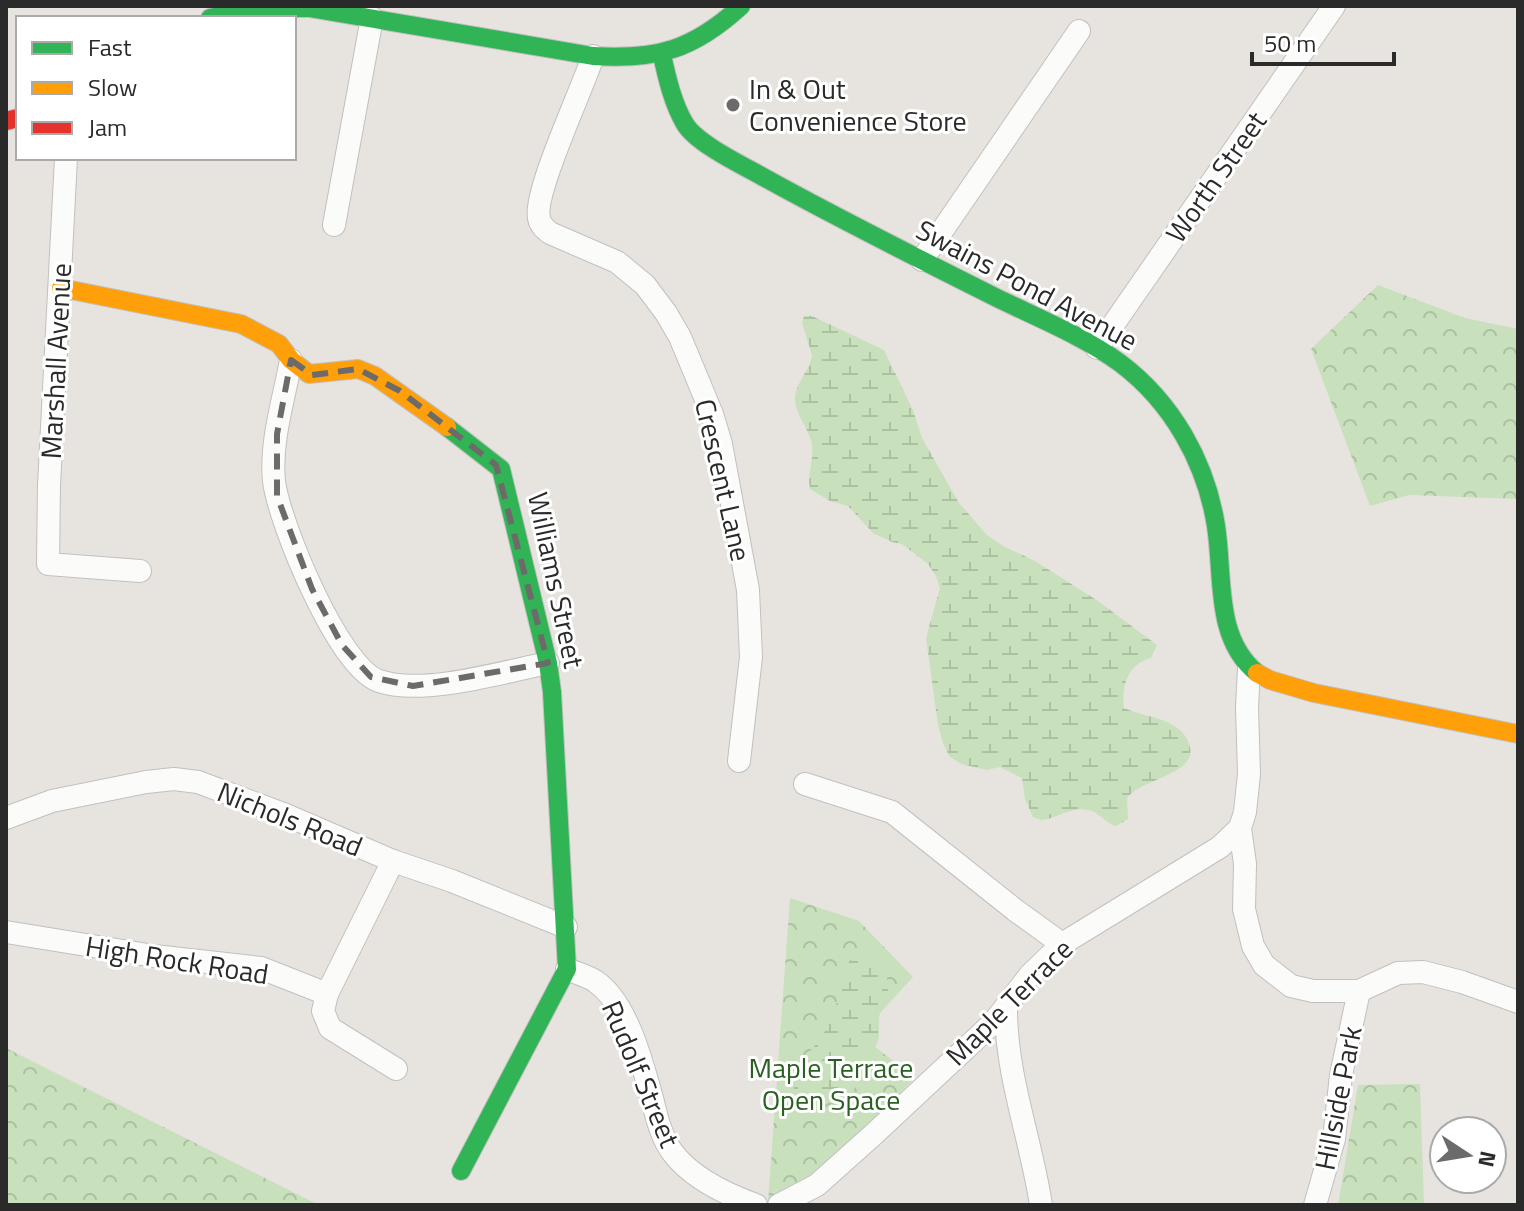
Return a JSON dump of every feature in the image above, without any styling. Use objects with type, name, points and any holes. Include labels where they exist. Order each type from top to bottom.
[{"type":"street","points":[[217,16],[271,6],[331,8],[372,18],[593,56],[627,58],[662,55],[685,47],[707,35],[741,6]]},
{"type":"street","name":"Worth Street","points":[[1097,348],[1334,6]]},
{"type":"street","points":[[334,225],[372,18]]},
{"type":"street","points":[[922,260],[1079,31]]},
{"type":"street","name":"Swains Pond Avenue","points":[[662,55],[679,113],[686,126],[715,150],[777,186],[1097,348],[1145,383],[1172,417],[1197,458],[1211,497],[1216,523],[1229,635],[1235,651],[1249,668]]},
{"type":"street","name":"Crescent Lane","points":[[593,56],[545,181],[538,214],[543,227],[560,238],[617,262],[645,285],[680,337],[712,414],[721,444],[748,590],[751,657],[739,761]]},
{"type":"street","name":"Marshall Avenue","points":[[66,160],[49,485],[48,564],[140,571]]},
{"type":"street","name":"Williams Street","points":[[61,288],[241,324],[279,344],[291,360],[309,374],[358,369],[375,376],[501,469],[548,663],[555,728],[567,969],[461,1171]]},
{"type":"street","points":[[291,360],[277,434],[274,465],[277,496],[312,589],[353,662],[380,681],[413,686],[548,663]]},
{"type":"street","points":[[1518,734],[1314,693],[1270,680],[1249,668],[1248,793],[1240,828],[1245,864],[1244,909],[1253,946],[1264,965],[1291,986],[1313,991],[1359,991],[1398,973],[1423,972],[1518,1002]]},
{"type":"street","name":"Nichols Road","points":[[6,818],[52,801],[146,782],[174,779],[198,782],[566,927]]},
{"type":"street","points":[[805,784],[892,812],[1062,944]]},
{"type":"street","name":"Maple Terrace","points":[[779,1205],[817,1185],[1006,1009],[1030,975],[1062,944],[1220,847],[1240,828]]},
{"type":"street","points":[[393,861],[327,994],[323,1011],[330,1028],[396,1069]]},
{"type":"street","name":"High Rock Road","points":[[6,932],[154,956],[261,968],[327,994]]},
{"type":"street","name":"Rudolf Street","points":[[567,969],[594,980],[617,1005],[645,1072],[664,1139],[674,1155],[694,1173],[756,1205]]},
{"type":"street","name":"Hillside Park","points":[[1315,1205],[1334,1139],[1341,1075],[1359,991]]},
{"type":"street","points":[[1006,1009],[1010,1066],[1037,1176],[1041,1205]]},
{"type":"highlighted area","points":[[291,360],[312,375],[358,369],[400,391],[496,465],[548,663],[413,686],[371,677],[342,645],[312,589],[277,496],[277,434]]},
{"type":"green space","points":[[1378,285],[1465,318],[1518,329],[1518,499],[1409,495],[1370,506],[1311,349]]},
{"type":"green space","points":[[804,316],[812,316],[884,350],[913,410],[922,438],[959,503],[987,535],[1098,601],[1157,645],[1151,658],[1137,665],[1128,677],[1124,708],[1165,721],[1178,729],[1188,740],[1190,757],[1176,770],[1134,791],[1127,798],[1128,819],[1116,826],[1094,812],[1081,809],[1042,820],[1033,817],[1025,799],[1022,778],[1000,767],[987,770],[961,764],[949,756],[938,725],[926,638],[940,588],[936,576],[928,564],[902,544],[873,533],[848,506],[830,501],[810,489],[812,445],[795,403],[798,385],[812,355],[802,323]]},
{"type":"green space","name":"Maple Terrace Open Space","points":[[790,898],[859,921],[913,977],[860,1035],[915,1078],[838,1155],[768,1202]]},
{"type":"green space","points":[[860,950],[876,960],[888,982],[880,1012],[878,1042],[861,1057],[855,1088],[850,1092],[826,1093],[808,1105],[795,1099],[795,1068],[827,1027],[845,970]]},
{"type":"green space","points":[[6,1048],[319,1205],[6,1205]]},
{"type":"green space","points":[[1420,1084],[1424,1205],[1338,1205],[1358,1085]]},
{"type":"traffic: fast","points":[[219,16],[254,8],[309,8],[593,56],[616,57],[655,54],[673,49],[707,33],[741,6]]},
{"type":"traffic: fast","points":[[662,55],[671,91],[685,124],[710,147],[851,224],[1091,344],[1120,363],[1156,396],[1184,435],[1204,479],[1216,526],[1227,625],[1243,659],[1257,673]]},
{"type":"traffic: fast","points":[[447,427],[501,469],[548,663],[567,969],[461,1171]]},
{"type":"traffic: slow","points":[[61,288],[241,324],[279,344],[291,360],[309,374],[358,369],[375,376],[447,427]]},
{"type":"traffic: slow","points":[[1257,673],[1314,693],[1518,734]]},
{"type":"traffic: jam","points":[[6,121],[16,118]]},
{"type":"place","name":"In & Out Convenience Store","points":[[733,105]]}]
